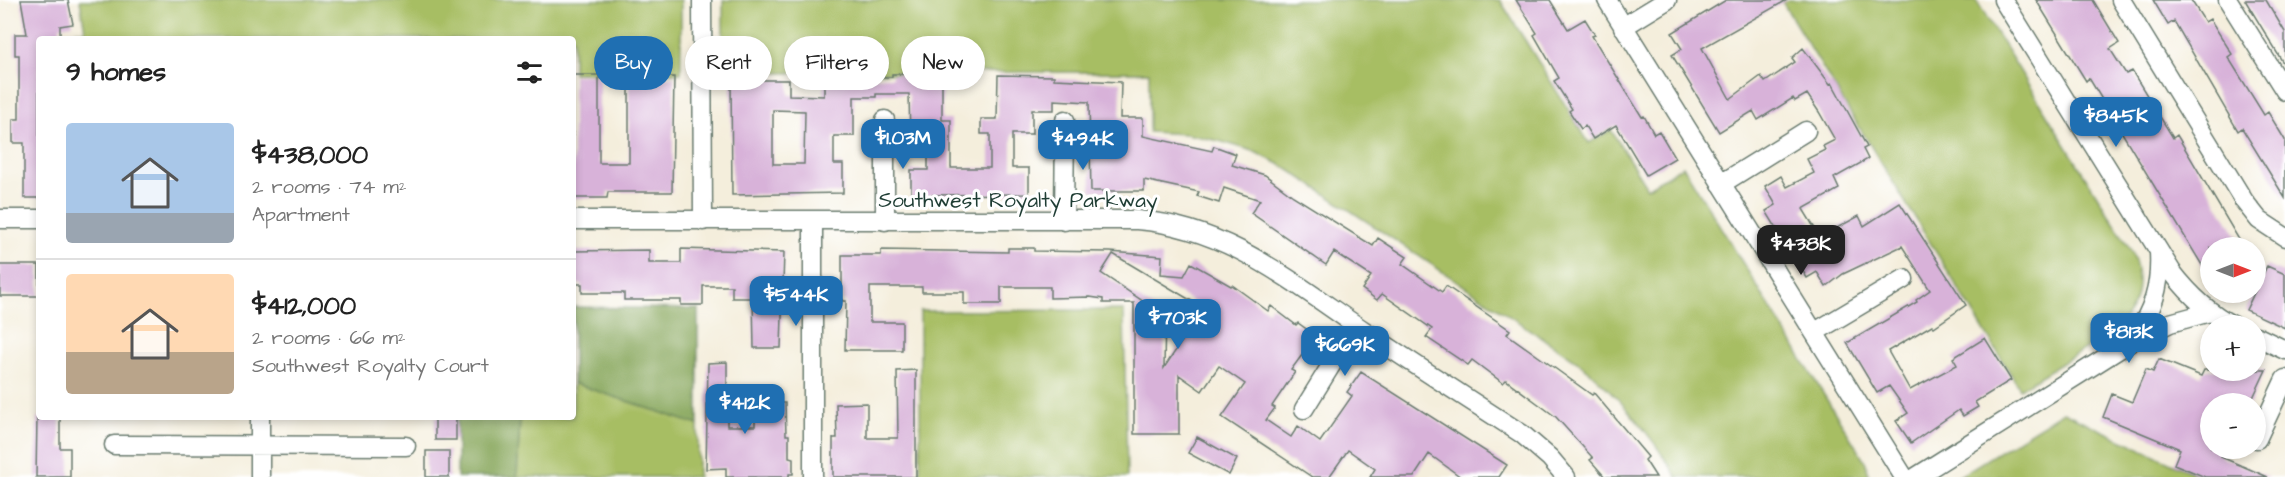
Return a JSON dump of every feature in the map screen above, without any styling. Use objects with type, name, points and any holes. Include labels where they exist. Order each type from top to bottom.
[{"type":"street","points":[[702,0],[703,221]]},
{"type":"street","points":[[1607,0],[1904,477]]},
{"type":"street","points":[[1623,27],[1667,0]]},
{"type":"street","points":[[2003,0],[2159,251],[2185,289],[2215,315]]},
{"type":"street","points":[[2121,0],[2244,201],[2259,220],[2285,237]]},
{"type":"street","points":[[2228,0],[2285,91]]},
{"type":"street","points":[[885,120],[885,221]]},
{"type":"street","points":[[1065,120],[1065,221]]},
{"type":"street","points":[[1721,183],[1806,131]]},
{"type":"street","points":[[0,219],[36,219]]},
{"type":"street","name":"Southwest Royalty Parkway","points":[[576,220],[1164,222],[1213,236],[1276,273],[1522,434],[1550,458],[1566,477]]},
{"type":"street","points":[[813,221],[813,477]]},
{"type":"street","points":[[2132,341],[2147,320],[2156,299],[2160,276],[2159,251]]},
{"type":"street","points":[[1815,332],[1904,279]]},
{"type":"street","points":[[1916,477],[2132,341],[2170,324],[2210,312]]},
{"type":"street","points":[[1304,409],[1356,326]]},
{"type":"street","points":[[2266,341],[2285,350]]},
{"type":"street","points":[[2266,420],[2285,379]]},
{"type":"street","points":[[260,420],[260,477]]},
{"type":"street","points":[[114,445],[406,446]]},
{"type":"green space","points":[[80,0],[681,0],[681,73],[673,73],[673,36],[594,36],[594,73],[576,73],[576,36],[76,36],[76,31],[85,31]]},
{"type":"green space","points":[[723,0],[1500,0],[1589,143],[1611,130],[1647,188],[1683,166],[1866,463],[1869,476],[1677,477],[1632,414],[1577,361],[1283,166],[1253,151],[1219,141],[1186,134],[1149,132],[1149,72],[985,72],[985,36],[901,36],[901,73],[889,73],[889,36],[784,36],[784,73],[772,73],[772,36],[723,36]]},
{"type":"green space","points":[[1781,0],[1976,0],[2132,252],[2138,286],[2135,300],[2120,323],[2095,343],[2020,389]]},
{"type":"green space","points":[[576,307],[698,309],[698,425],[576,384]]},
{"type":"green space","points":[[1124,310],[1127,477],[920,477],[920,311]]},
{"type":"green space","points":[[576,384],[698,425],[698,477],[517,477],[520,420],[576,420]]},
{"type":"green space","points":[[2063,412],[2201,477],[1958,477]]},
{"type":"green space","points":[[457,420],[520,420],[517,477],[457,477]]},
{"type":"building","points":[[21,0],[68,0],[73,24],[60,26],[60,36],[36,36],[36,198],[24,198],[24,143],[13,143],[13,119],[19,119],[19,55],[15,55],[15,34],[27,34]]},
{"type":"building","points":[[1516,0],[1550,0],[1568,29],[1585,19],[1595,35],[1592,36],[1642,117],[1644,116],[1654,134],[1659,131],[1675,158],[1646,175],[1616,125],[1593,139],[1585,126],[1581,129],[1569,111],[1572,109],[1554,81],[1559,78],[1534,35],[1537,33]]},
{"type":"building","points":[[1726,0],[1787,0],[1702,48],[1730,99],[1761,76],[1765,82],[1795,62],[1792,58],[1803,48],[1830,84],[1832,83],[1867,147],[1863,149],[1868,159],[1834,178],[1839,189],[1803,209],[1820,237],[1859,216],[1864,226],[1900,203],[1966,305],[1934,327],[1932,325],[1888,351],[1910,390],[1957,365],[1953,358],[1985,338],[2011,380],[1975,402],[1978,407],[1963,416],[1959,410],[1911,443],[1896,421],[1908,413],[1889,386],[1877,393],[1847,343],[1917,302],[1916,300],[1930,290],[1902,246],[1843,274],[1826,287],[1817,272],[1807,278],[1766,211],[1776,205],[1765,186],[1781,176],[1787,187],[1814,173],[1807,159],[1825,150],[1823,146],[1835,140],[1819,112],[1807,94],[1795,101],[1793,98],[1758,120],[1753,111],[1719,132],[1672,55],[1682,49],[1672,33]]},
{"type":"building","points":[[2036,0],[2093,0],[2119,43],[2110,49],[2126,74],[2132,71],[2173,138],[2177,135],[2237,237],[2200,237],[2200,262],[2089,78],[2086,81]]},
{"type":"building","points":[[2153,0],[2191,0],[2205,22],[2210,19],[2232,54],[2228,57],[2264,115],[2268,112],[2285,140],[2285,198],[2242,128],[2238,131],[2174,21],[2168,25]]},
{"type":"building","points":[[2245,0],[2266,0],[2285,32],[2285,66]]},
{"type":"building","points":[[892,74],[901,74],[901,90],[942,90],[942,120],[951,120],[951,168],[990,168],[990,134],[981,134],[981,119],[997,119],[998,75],[1054,76],[1054,79],[1121,82],[1120,118],[1143,118],[1143,136],[1212,151],[1214,146],[1236,154],[1232,165],[1265,175],[1293,196],[1373,246],[1378,238],[1407,257],[1402,264],[1442,292],[1446,286],[1510,330],[1507,334],[1592,395],[1594,393],[1648,457],[1645,460],[1656,477],[1605,477],[1590,460],[1593,458],[1556,417],[1506,380],[1503,383],[1472,360],[1468,365],[1426,337],[1432,329],[1382,294],[1377,300],[1362,289],[1371,276],[1334,252],[1326,265],[1251,213],[1260,200],[1224,188],[1219,203],[1197,196],[1199,192],[1144,180],[1144,191],[1091,191],[1089,102],[1054,100],[1054,110],[1032,110],[1032,134],[1012,134],[1012,168],[1029,168],[1029,194],[929,195],[929,200],[911,200],[911,170],[928,170],[928,138],[910,138],[909,94],[876,94],[876,97],[854,97],[854,136],[834,136],[834,164],[843,164],[843,193],[732,195],[731,90],[772,90],[772,80],[784,80],[784,90],[789,90],[789,95],[824,96],[824,90],[889,90],[889,77],[892,77]],"holes":[[[773,110],[805,111],[804,164],[773,164]]]},
{"type":"building","points":[[576,75],[594,75],[594,90],[599,90],[599,163],[629,163],[629,90],[673,90],[674,77],[672,192],[608,192],[607,198],[576,198]]},
{"type":"building","points":[[1008,248],[1034,248],[1034,251],[1110,252],[1162,256],[1161,274],[1184,276],[1191,263],[1232,285],[1268,311],[1271,306],[1296,325],[1298,323],[1316,336],[1291,370],[1295,372],[1272,406],[1275,408],[1266,420],[1291,437],[1298,426],[1320,442],[1352,396],[1347,392],[1361,372],[1507,465],[1499,477],[1461,477],[1429,454],[1414,477],[1370,477],[1375,469],[1348,450],[1329,477],[1312,477],[1222,417],[1245,384],[1219,366],[1202,391],[1179,375],[1179,434],[1134,434],[1134,303],[1103,303],[1103,299],[1090,297],[1050,298],[1050,287],[1001,287],[1001,304],[964,304],[964,292],[922,292],[922,287],[870,287],[870,322],[902,322],[902,350],[845,350],[846,301],[842,301],[842,255],[881,255],[881,250],[1008,252]],"holes":[[[1113,254],[1212,313],[1195,337],[1188,332],[1164,368],[1165,316],[1101,273]]]},
{"type":"building","points":[[681,249],[784,252],[781,348],[754,348],[753,298],[732,298],[732,286],[703,286],[703,305],[681,305],[681,300],[624,300],[624,293],[582,293],[582,284],[576,284],[576,251],[649,250],[649,263],[681,263]]},
{"type":"building","points":[[0,265],[36,265],[36,296],[0,296]]},
{"type":"building","points":[[2267,266],[2285,274],[2285,328],[2266,319],[2266,315],[2257,315],[2246,310],[2249,303],[2266,303]]},
{"type":"building","points":[[2159,359],[2200,376],[2200,381],[2261,381],[2255,393],[2200,393],[2200,459],[2226,459],[2268,477],[2205,477],[2174,464],[2180,449],[2103,417],[2112,394],[2132,402],[2146,369],[2153,372]]},
{"type":"building","points":[[727,362],[727,426],[755,426],[755,403],[785,403],[789,457],[793,458],[793,474],[789,474],[789,477],[726,477],[726,468],[706,469],[708,363]]},
{"type":"building","points":[[916,370],[916,477],[833,477],[833,438],[837,438],[836,404],[867,403],[867,438],[898,438],[897,371]]},
{"type":"building","points":[[37,420],[60,420],[60,448],[70,448],[70,477],[36,477]]},
{"type":"building","points":[[435,420],[456,420],[456,440],[435,440]]},
{"type":"building","points":[[1197,437],[1237,459],[1229,475],[1188,453]]},
{"type":"building","points":[[426,451],[449,451],[449,477],[426,477]]}]
